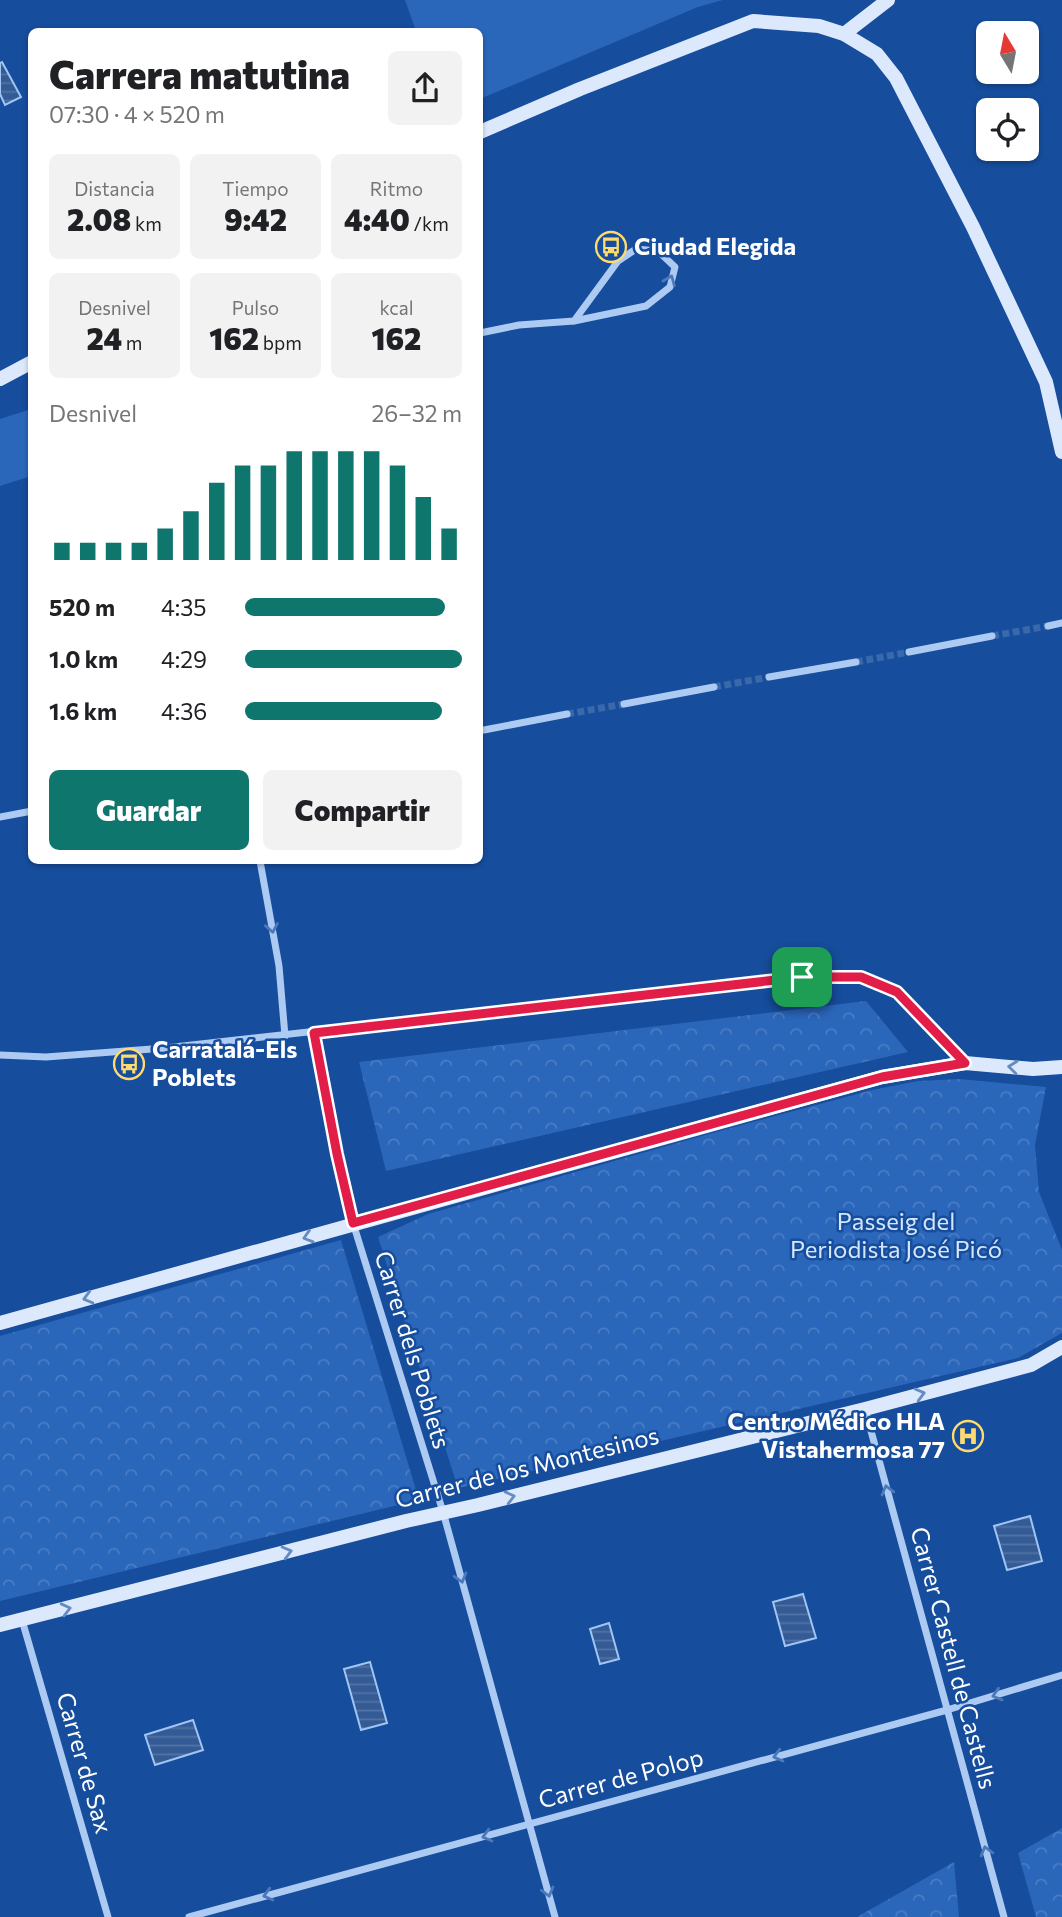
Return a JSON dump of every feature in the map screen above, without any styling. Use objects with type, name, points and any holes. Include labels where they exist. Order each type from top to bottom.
[{"type":"main road","points":[[844,34],[888,0]]},
{"type":"main road","points":[[483,131],[580,89],[753,22],[819,26],[844,34],[877,54],[896,78],[973,227],[1046,382],[1062,452]]},
{"type":"main road","points":[[0,379],[28,364]]},
{"type":"main road","points":[[0,1323],[882,1077],[965,1063],[1033,1069],[1062,1067]]},
{"type":"main road","name":"Carrer de los Montesinos","points":[[0,1625],[865,1409],[1031,1365],[1062,1347]]},
{"type":"street","points":[[483,331],[519,325],[574,321],[646,306],[670,287],[675,267],[658,251],[636,249],[618,261],[574,321]]},
{"type":"street","points":[[1048,626],[1062,623]]},
{"type":"street","points":[[909,652],[992,636]]},
{"type":"street","points":[[769,677],[856,662]]},
{"type":"street","points":[[624,704],[714,687]]},
{"type":"street","points":[[484,730],[568,714]]},
{"type":"street","points":[[0,817],[28,812]]},
{"type":"street","points":[[261,864],[279,966],[285,1035]]},
{"type":"street","points":[[0,1055],[46,1056],[112,1052],[314,1033],[802,977],[861,977],[897,992],[965,1063]]},
{"type":"street","name":"Carrer dels Poblets","points":[[314,1033],[353,1223],[443,1513],[555,1917]]},
{"type":"street","name":"Carrer Castell de Castells","points":[[865,1409],[1003,1917]]},
{"type":"street","name":"Carrer de Sax","points":[[22,1620],[108,1917]]},
{"type":"street","name":"Carrer de Polop","points":[[189,1917],[947,1710],[1062,1675]]},
{"type":"green space","points":[[405,0],[723,0],[698,7],[483,98],[483,28],[415,28]]},
{"type":"green space","points":[[28,410],[28,477],[0,486],[0,419]]},
{"type":"green space","points":[[866,1001],[908,1052],[386,1171],[359,1062]]},
{"type":"green space","name":"Passeig del Periodista José Picó","points":[[959,1079],[1046,1087],[1035,1145],[1039,1192],[1062,1250],[1062,1333],[1018,1358],[458,1488],[378,1237],[428,1214],[716,1132],[872,1090],[918,1081]]},
{"type":"green space","points":[[341,1240],[419,1500],[0,1601],[0,1336]]},
{"type":"green space","points":[[1062,1828],[1062,1917],[1036,1917],[1018,1853]]},
{"type":"green space","points":[[954,1862],[959,1917],[857,1917]]},
{"type":"shaded area","points":[[2,62],[21,97],[5,105],[0,94]]},
{"type":"shaded area","points":[[1030,1516],[1042,1561],[1007,1570],[994,1526]]},
{"type":"shaded area","points":[[803,1594],[816,1638],[785,1646],[773,1602]]},
{"type":"shaded area","points":[[609,1623],[619,1659],[600,1664],[590,1629]]},
{"type":"shaded area","points":[[370,1662],[387,1723],[361,1730],[344,1669]]},
{"type":"shaded area","points":[[193,1720],[203,1750],[155,1765],[145,1735]]},
{"type":"tunnel","points":[[992,636],[1048,626]]},
{"type":"tunnel","points":[[856,662],[909,652]]},
{"type":"tunnel","points":[[714,687],[769,677]]},
{"type":"tunnel","points":[[567,714],[624,704]]},
{"type":"place","name":"Ciudad Elegida","points":[[611,247]]},
{"type":"place","name":"Carratalá-Els Poblets","points":[[129,1064]]},
{"type":"place","name":"Centro Médico HLA Vistahermosa 77","points":[[968,1436]]},
{"type":"route","points":[[802,977],[861,977],[897,992],[965,1063],[882,1077],[353,1223],[314,1033],[802,977]]}]
